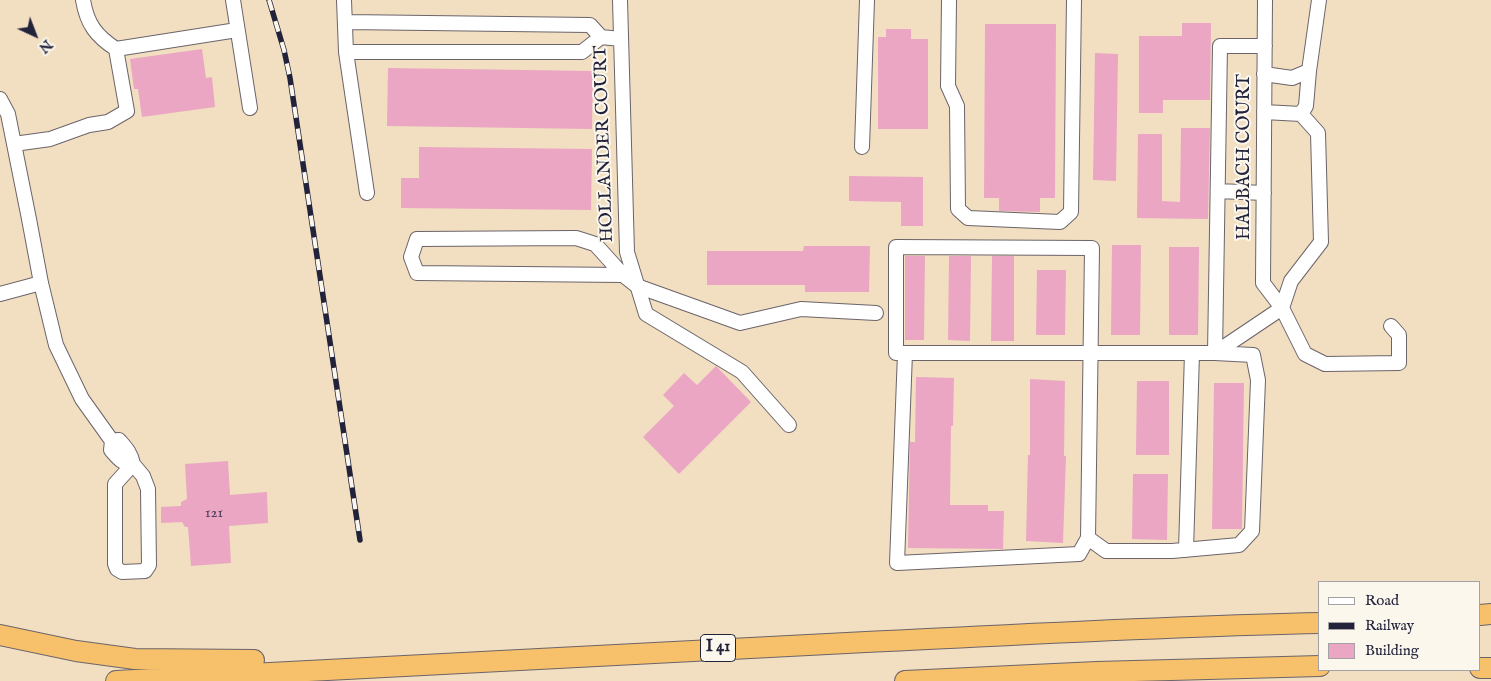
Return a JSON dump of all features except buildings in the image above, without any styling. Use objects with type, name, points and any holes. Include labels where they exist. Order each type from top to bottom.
[{"type":"highway","name":"I 41","points":[[116,681],[358,666],[1091,631],[1318,624]]},
{"type":"highway","points":[[0,635],[76,651],[135,659],[251,660],[358,666]]},
{"type":"highway","points":[[905,681],[1098,672],[1318,666]]},
{"type":"street","points":[[14,144],[50,139],[89,125],[108,122],[127,112],[116,49],[96,34],[86,15],[83,0]]},
{"type":"street","points":[[233,0],[250,108]]},
{"type":"street","points":[[344,0],[346,52],[367,192]]},
{"type":"street","name":"HOLLANDER COURT","points":[[620,0],[627,252],[646,314],[742,372],[789,426]]},
{"type":"street","points":[[862,147],[867,0]]},
{"type":"street","points":[[949,0],[948,86],[957,106],[958,209],[968,218],[1060,222],[1071,212],[1074,0]]},
{"type":"street","name":"HALBACH COURT","points":[[1265,0],[1263,283],[1282,308],[1305,354],[1325,364],[1399,363],[1399,335],[1392,326]]},
{"type":"street","points":[[1302,114],[1306,106],[1319,0]]},
{"type":"street","points":[[346,22],[590,25],[601,37],[621,39]]},
{"type":"street","points":[[116,49],[237,30]]},
{"type":"street","points":[[346,52],[582,52],[601,37]]},
{"type":"street","points":[[1215,353],[1220,46],[1265,46]]},
{"type":"street","points":[[1264,74],[1292,78],[1309,71]]},
{"type":"street","points":[[0,99],[8,114],[41,283],[56,345],[82,399],[112,441],[111,450],[122,462],[133,464]]},
{"type":"street","points":[[1215,353],[1282,308],[1291,281],[1321,242],[1318,133],[1302,114],[1264,112]]},
{"type":"street","points":[[1218,191],[1264,193]]},
{"type":"street","points":[[623,275],[417,274],[411,257],[418,239],[576,238],[595,244],[623,275],[637,286],[740,323],[801,309],[876,313]]},
{"type":"street","points":[[905,353],[897,562],[1079,554],[1088,538],[1090,353],[1092,248],[896,246],[896,353],[905,353],[1090,353],[1215,353],[1253,355],[1258,380],[1252,531],[1239,545],[1172,551],[1106,550],[1088,538]]},
{"type":"street","points":[[0,294],[41,283]]},
{"type":"street","points":[[1186,550],[1192,353]]},
{"type":"street","points":[[133,464],[143,476],[148,489],[149,565],[145,572],[122,572],[117,569],[115,564],[115,484],[133,464]]},
{"type":"railway","points":[[269,0],[290,78],[360,540]]}]
